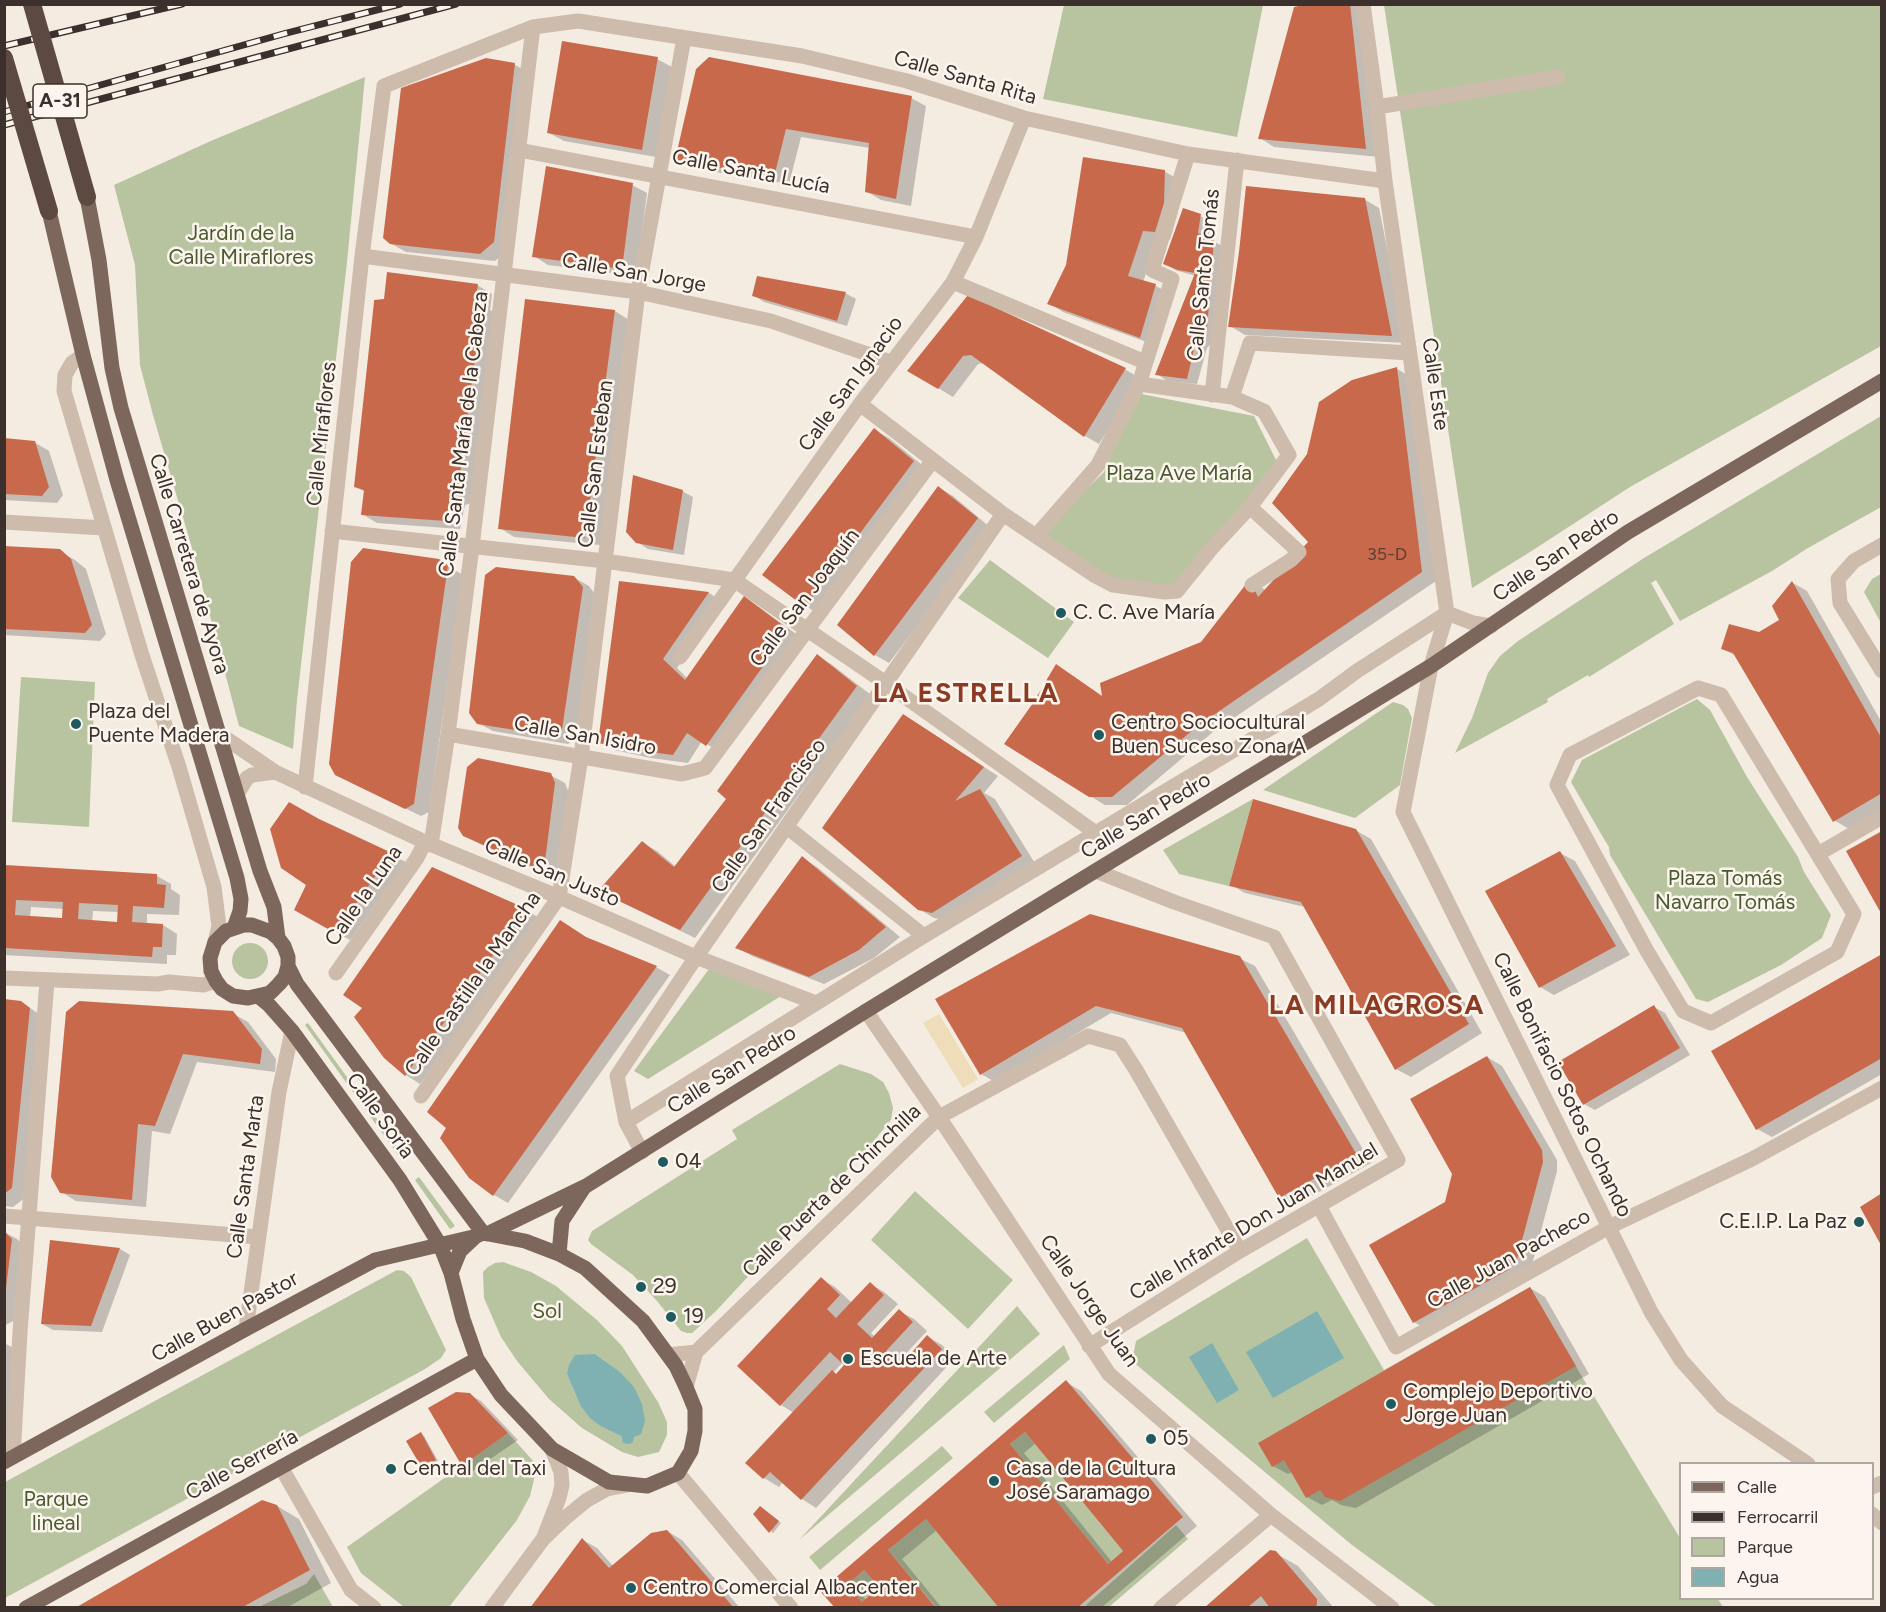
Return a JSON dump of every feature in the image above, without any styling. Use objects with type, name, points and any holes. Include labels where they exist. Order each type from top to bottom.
[{"type":"highway","name":"A-31","points":[[32,4],[87,197]]},
{"type":"highway","name":"A-31","points":[[4,58],[49,211]]},
{"type":"main road","name":"Calle Carretera de Ayora","points":[[87,197],[102,281],[112,368],[121,408],[260,871],[274,907],[278,938]]},
{"type":"main road","name":"Calle Carretera de Ayora","points":[[49,211],[83,355],[158,621],[237,879],[241,899],[240,911],[234,928]]},
{"type":"main road","name":"Calle San Pedro","points":[[482,1234],[584,1188],[866,1011],[1431,666],[1628,532],[1881,381]]},
{"type":"main road","points":[[252,925],[262,927],[278,938],[288,957],[288,966],[285,977],[270,993],[248,998],[233,996],[222,989],[211,971],[210,958],[215,942],[234,928],[252,925]]},
{"type":"main road","name":"Calle Soria","points":[[288,966],[297,984],[482,1234]]},
{"type":"main road","name":"Calle Soria","points":[[258,996],[292,1031],[400,1180],[440,1245],[451,1273],[462,1319],[477,1359],[501,1395],[552,1449],[609,1482],[647,1486],[678,1473]]},
{"type":"main road","name":"Calle San Pedro","points":[[560,1254],[562,1221],[584,1188]]},
{"type":"main road","points":[[451,1273],[460,1251],[482,1234],[525,1240],[560,1254],[585,1268],[643,1321],[668,1355],[686,1387],[695,1409],[695,1431],[691,1451],[678,1473]]},
{"type":"main road","name":"Calle Buen Pastor","points":[[9,1460],[375,1260],[482,1234]]},
{"type":"main road","name":"Calle Serrería","points":[[26,1608],[477,1359]]},
{"type":"street","name":"Calle Este","points":[[1363,4],[1385,180],[1447,613],[1431,666]]},
{"type":"street","name":"Calle Santa Rita","points":[[384,86],[533,27],[578,21],[802,56],[907,81],[1024,118],[1188,154],[1385,180]]},
{"type":"street","name":"Calle Santa María de la Cabeza","points":[[428,844],[448,734],[472,548],[533,27]]},
{"type":"street","name":"Calle San Esteban","points":[[559,897],[581,757],[638,291],[684,38]]},
{"type":"street","points":[[1377,106],[1558,77]]},
{"type":"street","name":"Calle Miraflores","points":[[305,787],[362,256],[384,86]]},
{"type":"street","name":"Calle San Ignacio","points":[[680,657],[860,404],[953,282],[976,237],[1024,118]]},
{"type":"street","name":"Calle Santa Lucía","points":[[519,150],[976,237]]},
{"type":"street","points":[[1036,536],[1098,465],[1138,384],[1172,279],[1152,270],[1188,154]]},
{"type":"street","name":"Calle Santo Tomás","points":[[1212,395],[1237,160]]},
{"type":"street","name":"Calle San Jorge","points":[[362,256],[638,291],[771,321],[891,362]]},
{"type":"street","points":[[953,282],[1145,362]]},
{"type":"street","points":[[1232,397],[1250,343],[1410,353]]},
{"type":"street","points":[[83,355],[72,363],[66,375],[64,391],[141,652],[179,767],[214,887],[219,926],[215,942]]},
{"type":"street","points":[[860,404],[1004,514],[1113,585],[1165,592],[1177,591],[1211,549],[1250,507],[1289,455],[1264,411],[1232,397],[1138,384]]},
{"type":"street","name":"Calle San Joaquín","points":[[710,762],[933,460]]},
{"type":"street","points":[[1250,507],[1299,552],[1291,560],[1252,585]]},
{"type":"street","name":"Calle San Francisco","points":[[642,1152],[626,1122],[617,1076],[696,957],[1004,514]]},
{"type":"street","points":[[4,522],[104,528]]},
{"type":"street","points":[[332,531],[605,561],[734,580],[887,684],[1096,833]]},
{"type":"street","points":[[1881,545],[1854,561],[1838,579],[1840,603],[1881,672]]},
{"type":"street","points":[[1447,613],[1473,623],[1491,626]]},
{"type":"street","name":"Calle San Pedro","points":[[626,1122],[924,936],[1319,699],[1357,671],[1447,613]]},
{"type":"street","name":"Calle Bonifacio Sotos Ochando","points":[[1431,666],[1403,812],[1651,1312],[1681,1360],[1722,1406],[1805,1462]]},
{"type":"street","points":[[1698,688],[1721,695],[1818,854],[1854,914],[1838,952],[1711,1023],[1683,1011],[1647,951],[1557,785],[1570,755],[1698,688]]},
{"type":"street","name":"Calle San Justo","points":[[218,733],[275,772],[428,844],[559,897],[696,957],[816,1003]]},
{"type":"street","name":"Calle San Isidro","points":[[448,734],[682,774],[705,768],[710,762]]},
{"type":"street","points":[[237,794],[247,778],[252,775],[275,772]]},
{"type":"street","points":[[1818,854],[1881,818]]},
{"type":"street","points":[[787,827],[924,936]]},
{"type":"street","name":"Calle la Luna","points":[[336,973],[428,844]]},
{"type":"street","name":"Calle Infante Don Juan Manuel","points":[[1089,1346],[1240,1251],[1398,1160],[1274,937],[1174,902],[1096,871]]},
{"type":"street","name":"Calle Castilla la Mancha","points":[[421,1096],[559,897]]},
{"type":"street","points":[[4,978],[158,984],[169,982],[203,985],[216,981]]},
{"type":"street","points":[[9,1460],[12,1332],[29,1218],[47,981]]},
{"type":"street","name":"Calle Jorge Juan","points":[[866,1011],[1109,1374],[1271,1515],[1392,1608]]},
{"type":"street","name":"Calle Santa Marta","points":[[246,1329],[279,1092],[292,1031]]},
{"type":"street","name":"Calle Puerta de Chinchilla","points":[[696,1352],[939,1117],[1088,1036],[1120,1045],[1240,1251]]},
{"type":"street","name":"Calle Juan Pacheco","points":[[1319,1206],[1396,1347],[1609,1227],[1752,1159],[1881,1088]]},
{"type":"street","points":[[4,1216],[258,1237]]},
{"type":"street","points":[[668,1355],[696,1352],[686,1387]]},
{"type":"street","points":[[543,1539],[562,1485],[561,1472],[552,1449]]},
{"type":"street","points":[[281,1467],[351,1590],[374,1608]]},
{"type":"street","points":[[678,1473],[791,1608]]},
{"type":"street","points":[[492,1608],[543,1539],[587,1500],[607,1489],[630,1484]]},
{"type":"street","points":[[1161,1608],[1271,1515]]},
{"type":"green space","points":[[1064,5],[1263,5],[1237,137],[1043,99]]},
{"type":"green space","points":[[1384,5],[1881,5],[1881,346],[1630,487],[1472,588]]},
{"type":"green space","name":"Jardín de la Calle Miraflores","points":[[365,77],[347,262],[293,749],[239,726],[194,555],[140,365],[135,265],[114,185],[213,140]]},
{"type":"green space","name":"Plaza Ave María","points":[[1136,393],[1254,416],[1277,462],[1241,509],[1170,589],[1108,578],[1038,536],[1104,472]]},
{"type":"green space","points":[[1881,416],[1881,507],[1772,571],[1680,621],[1656,580],[1651,583],[1674,624],[1589,677],[1588,675],[1547,699],[1548,702],[1455,753],[1472,718],[1488,673],[1500,656],[1518,641],[1644,558]]},
{"type":"green space","points":[[990,560],[1074,622],[1048,658],[958,598]]},
{"type":"green space","points":[[1881,574],[1881,623],[1864,592],[1872,579]]},
{"type":"green space","points":[[21,677],[95,682],[89,827],[12,822]]},
{"type":"green space","name":"Plaza Tomás Navarro Tomás","points":[[1697,699],[1710,710],[1747,777],[1798,857],[1804,872],[1831,915],[1822,938],[1781,965],[1708,1002],[1696,999],[1610,855],[1609,847],[1571,782],[1582,760]]},
{"type":"green space","points":[[1393,702],[1408,709],[1412,718],[1400,785],[1355,818],[1263,790]]},
{"type":"green space","points":[[1253,799],[1229,886],[1179,874],[1163,850]]},
{"type":"green space","points":[[250,943],[263,948],[268,961],[263,974],[250,979],[237,974],[232,961],[237,948]]},
{"type":"green space","points":[[709,969],[781,996],[648,1079],[634,1071]]},
{"type":"green space","points":[[308,1023],[403,1155],[400,1158],[305,1025]]},
{"type":"green space","points":[[840,1064],[871,1074],[883,1082],[893,1108],[891,1120],[716,1311],[692,1333],[681,1331],[633,1275],[591,1244],[588,1240],[592,1231],[737,1139],[732,1130]]},
{"type":"green space","points":[[419,1177],[455,1226],[450,1229],[415,1180]]},
{"type":"green space","points":[[915,1191],[1013,1280],[968,1329],[871,1240]]},
{"type":"green space","name":"Complejo Deportivo Jorge Juan","points":[[1307,1238],[1384,1370],[1530,1287],[1679,1536],[1679,1600],[1719,1600],[1723,1607],[1437,1607],[1352,1545],[1132,1361],[1136,1341]]},
{"type":"green space","name":"Sol","points":[[503,1262],[531,1272],[556,1286],[597,1320],[622,1346],[658,1402],[667,1422],[667,1435],[659,1452],[638,1457],[622,1452],[582,1428],[549,1399],[517,1361],[501,1337],[484,1298],[483,1272],[495,1263]],"holes":[[[595,1354],[619,1371],[622,1441],[621,1436],[580,1405],[567,1374]]]},
{"type":"green space","name":"Parque lineal","points":[[397,1270],[404,1271],[411,1277],[446,1350],[441,1358],[425,1369],[5,1598],[5,1482]]},
{"type":"green space","points":[[1017,1306],[1040,1334],[799,1540]]},
{"type":"green space","points":[[1064,1345],[1070,1359],[994,1423],[984,1412]]},
{"type":"green space","points":[[1025,1432],[1123,1551],[1108,1564],[1010,1444]]},
{"type":"green space","points":[[508,1433],[535,1463],[530,1496],[517,1520],[449,1607],[404,1607],[361,1573],[347,1547]]},
{"type":"green space","points":[[942,1446],[953,1458],[820,1570],[809,1557]]},
{"type":"green space","points":[[926,1519],[999,1607],[936,1607],[888,1550]]},
{"type":"green space","points":[[1176,1525],[1188,1539],[1109,1607],[1088,1607],[1086,1605]]},
{"type":"green space","points":[[864,1570],[879,1587],[862,1602],[847,1585]]},
{"type":"green space","points":[[314,1574],[333,1607],[259,1607],[306,1584]]},
{"type":"sand","points":[[939,1014],[978,1079],[963,1088],[923,1023]]},
{"type":"water","points":[[1317,1311],[1344,1358],[1273,1398],[1246,1352]]},
{"type":"water","points":[[1212,1343],[1239,1390],[1217,1403],[1189,1357]]},
{"type":"water","points":[[595,1354],[619,1371],[634,1387],[642,1404],[645,1421],[641,1434],[634,1437],[633,1442],[629,1444],[623,1443],[621,1436],[590,1418],[580,1405],[567,1374],[575,1355]]},
{"type":"building","points":[[1308,4],[1350,4],[1366,149],[1258,139],[1294,7]]},
{"type":"building","points":[[562,41],[658,57],[642,150],[547,133]]},
{"type":"building","points":[[709,57],[912,96],[896,199],[865,192],[869,143],[786,129],[774,177],[675,160],[696,69]]},
{"type":"building","points":[[486,58],[515,63],[494,242],[480,254],[390,244],[383,238],[401,88]]},
{"type":"building","points":[[1083,157],[1165,170],[1164,203],[1155,232],[1143,231],[1128,276],[1156,284],[1140,338],[1047,304],[1066,265]]},
{"type":"building","points":[[546,166],[633,183],[622,269],[532,257]]},
{"type":"building","points":[[1246,186],[1365,198],[1392,336],[1228,327]]},
{"type":"building","points":[[1183,208],[1201,214],[1198,233],[1214,240],[1207,330],[1196,341],[1187,379],[1155,375],[1195,273],[1163,264]]},
{"type":"building","points":[[387,272],[478,284],[475,304],[482,304],[459,483],[457,495],[450,497],[446,521],[361,515],[364,490],[354,487],[374,300],[384,299]]},
{"type":"building","points":[[757,276],[846,292],[837,321],[752,296]]},
{"type":"building","points":[[968,295],[1126,368],[1084,437],[971,355],[963,356],[938,389],[907,371]]},
{"type":"building","points":[[525,299],[615,310],[585,538],[498,529]]},
{"type":"building","points":[[1397,367],[1422,572],[1199,725],[1112,797],[1089,797],[1004,744],[1033,703],[1056,664],[1102,696],[1100,683],[1201,642],[1250,579],[1258,597],[1308,542],[1272,503],[1307,454],[1319,402],[1352,380]]},
{"type":"building","points":[[874,428],[914,461],[805,607],[762,575]]},
{"type":"building","points":[[4,438],[35,441],[49,487],[42,496],[4,494]]},
{"type":"building","points":[[633,475],[683,490],[673,550],[636,543],[626,532]]},
{"type":"building","points":[[938,486],[978,518],[874,656],[837,625]]},
{"type":"building","points":[[4,546],[60,549],[71,559],[92,625],[85,633],[4,629]]},
{"type":"building","points":[[363,548],[439,559],[448,565],[414,804],[405,809],[335,775],[329,764],[351,562]]},
{"type":"building","points":[[496,567],[574,576],[583,587],[562,730],[553,736],[477,724],[469,713],[485,575]]},
{"type":"building","points":[[619,581],[709,592],[663,659],[685,680],[744,596],[789,630],[706,746],[687,733],[673,755],[598,743]]},
{"type":"building","points":[[1792,581],[1882,739],[1882,793],[1833,822],[1733,653],[1721,649],[1729,624],[1759,632],[1779,620],[1772,606]]},
{"type":"building","points":[[817,654],[857,686],[680,930],[598,891],[642,841],[674,867],[726,799],[717,791]]},
{"type":"building","points":[[903,714],[984,767],[955,801],[980,789],[1022,856],[932,913],[918,910],[822,828]]},
{"type":"building","points":[[478,758],[551,773],[555,783],[545,861],[533,867],[463,836],[458,828],[467,767]]},
{"type":"building","points":[[1253,799],[1356,829],[1469,1024],[1395,1070],[1301,902],[1229,886]]},
{"type":"building","points":[[289,802],[319,819],[392,853],[335,933],[294,910],[306,885],[281,868],[270,829]]},
{"type":"building","points":[[1882,831],[1882,915],[1846,851]]},
{"type":"building","points":[[1560,851],[1616,946],[1539,988],[1485,891]]},
{"type":"building","points":[[802,856],[886,927],[859,950],[809,977],[735,948]]},
{"type":"building","points":[[5,865],[157,874],[157,884],[166,885],[164,908],[133,906],[132,922],[163,924],[162,947],[153,947],[152,957],[5,948]],"holes":[[[16,900],[63,902],[62,918],[15,915]],[[79,903],[118,905],[117,922],[78,919]]]},
{"type":"building","points":[[432,867],[527,909],[405,1076],[384,1058],[354,1017],[362,1008],[343,995]]},
{"type":"building","points":[[1090,914],[1240,956],[1357,1155],[1279,1198],[1182,1028],[1096,1006],[980,1075],[935,999]]},
{"type":"building","points":[[560,920],[586,937],[657,966],[493,1196],[469,1178],[440,1138],[446,1128],[427,1112]]},
{"type":"building","points":[[1882,954],[1882,1058],[1756,1130],[1711,1051]]},
{"type":"building","points":[[4,999],[21,1001],[30,1008],[12,1188],[4,1194]]},
{"type":"building","points":[[79,1001],[233,1011],[262,1049],[260,1064],[183,1054],[155,1126],[138,1124],[132,1200],[60,1193],[51,1177],[66,1012]]},
{"type":"building","points":[[1654,1005],[1680,1048],[1583,1105],[1558,1062]]},
{"type":"building","points":[[1487,1056],[1542,1150],[1543,1162],[1517,1259],[1510,1269],[1413,1323],[1369,1245],[1445,1202],[1452,1174],[1410,1099]]},
{"type":"building","points":[[1882,1193],[1882,1247],[1860,1207]]},
{"type":"building","points":[[4,1231],[12,1239],[6,1288],[4,1288]]},
{"type":"building","points":[[50,1240],[120,1248],[91,1326],[41,1324]]},
{"type":"building","points":[[821,1277],[840,1295],[827,1309],[836,1318],[870,1282],[884,1295],[857,1324],[872,1338],[899,1309],[913,1322],[886,1351],[901,1365],[927,1335],[942,1349],[801,1500],[770,1472],[763,1479],[745,1463],[832,1370],[836,1374],[844,1365],[830,1352],[780,1406],[737,1366]]},
{"type":"building","points":[[1530,1287],[1576,1366],[1340,1501],[1325,1497],[1320,1490],[1306,1498],[1284,1460],[1272,1467],[1258,1443]]},
{"type":"building","name":"Casa de la Cultura José Saramago","points":[[1066,1380],[1183,1517],[1077,1608],[999,1608],[926,1519],[888,1550],[936,1608],[835,1608],[820,1591]],"holes":[[[1025,1432],[1123,1551],[1108,1564],[1010,1444]],[[864,1570],[879,1587],[862,1602],[847,1585]]]},
{"type":"building","points":[[456,1392],[470,1393],[508,1433],[462,1466],[428,1408]]},
{"type":"building","points":[[421,1432],[436,1460],[422,1468],[406,1441]]},
{"type":"building","points":[[262,1500],[277,1505],[310,1570],[241,1608],[75,1608]]},
{"type":"building","points":[[760,1506],[779,1521],[769,1533],[753,1514]]},
{"type":"building","name":"Centro Comercial Albacenter","points":[[667,1530],[734,1608],[530,1608],[582,1538],[609,1568],[651,1533]]},
{"type":"building","points":[[1270,1550],[1276,1551],[1317,1599],[1317,1605],[1313,1608],[1270,1608],[1261,1596],[1247,1608],[1204,1608]]},
{"type":"railway","points":[[4,46],[182,4]]},
{"type":"railway","points":[[4,112],[283,34],[400,4]]},
{"type":"railway","points":[[4,125],[456,4]]},
{"type":"place","name":"C. C. Ave María","points":[[1061,613]]},
{"type":"place","name":"Plaza del Puente Madera","points":[[76,724]]},
{"type":"place","name":"Centro Sociocultural Buen Suceso Zona A","points":[[1099,735]]},
{"type":"place","name":"04","points":[[663,1162]]},
{"type":"place","name":"C.E.I.P. La Paz","points":[[1859,1222]]},
{"type":"place","name":"29","points":[[641,1287]]},
{"type":"place","name":"19","points":[[671,1317]]},
{"type":"place","name":"Escuela de Arte","points":[[848,1359]]},
{"type":"place","name":"Complejo Deportivo Jorge Juan","points":[[1391,1404]]},
{"type":"place","name":"05","points":[[1151,1439]]},
{"type":"place","name":"Central del Taxi","points":[[391,1469]]},
{"type":"place","name":"Casa de la Cultura José Saramago","points":[[994,1481]]},
{"type":"place","name":"Centro Comercial Albacenter","points":[[631,1588]]},
{"type":"district","name":"LA ESTRELLA","points":[[966,694]]},
{"type":"district","name":"LA MILAGROSA","points":[[1377,1006]]}]
